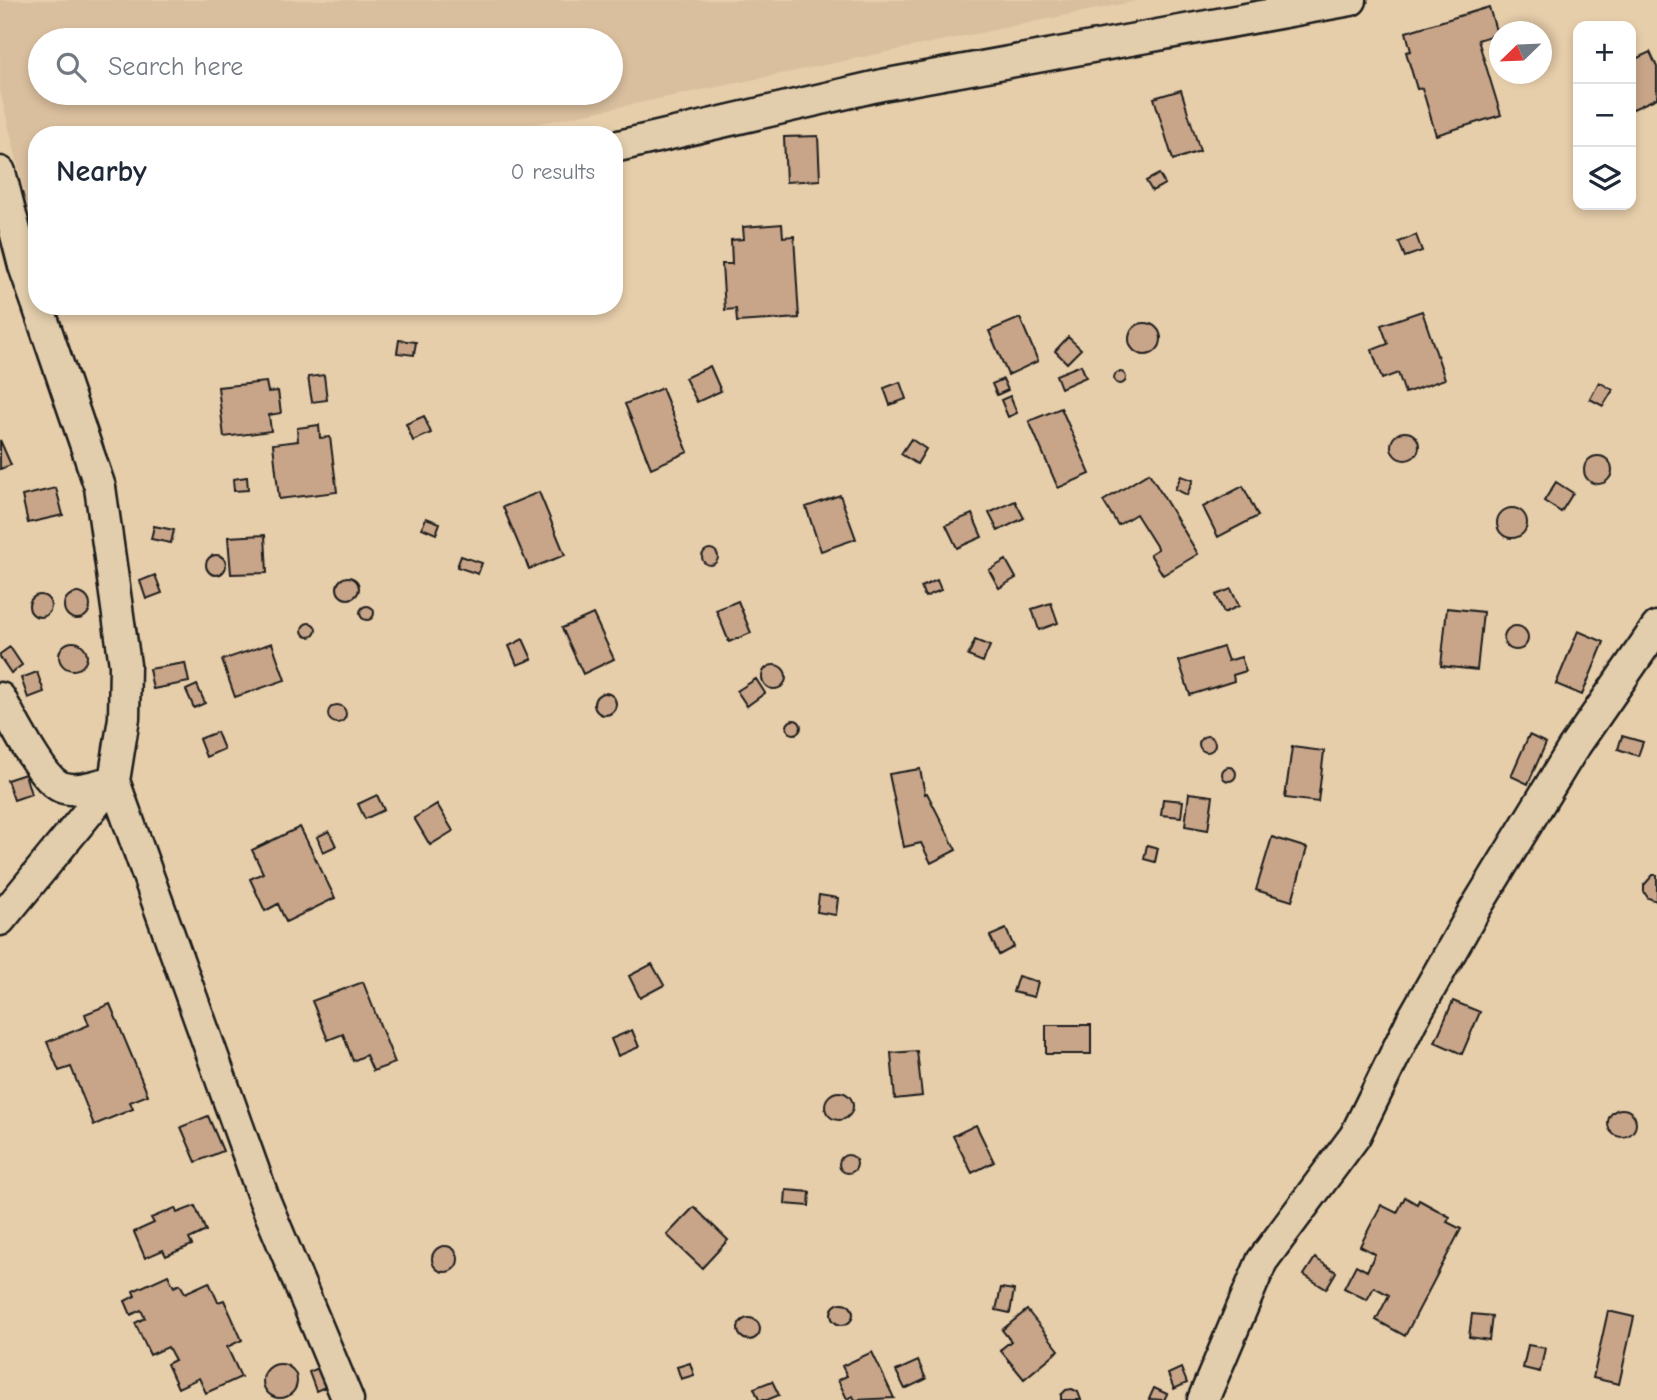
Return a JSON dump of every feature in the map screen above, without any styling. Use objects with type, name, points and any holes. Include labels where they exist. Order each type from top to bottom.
[{"type":"street","points":[[623,145],[882,85],[1351,0]]},
{"type":"street","points":[[0,172],[28,259]]},
{"type":"street","points":[[40,315],[100,486],[125,665],[124,718],[114,781],[264,1199],[348,1400]]},
{"type":"street","points":[[1203,1400],[1262,1261],[1355,1136],[1412,1020],[1475,909],[1572,750],[1657,627]]},
{"type":"street","points":[[0,698],[44,773],[60,787],[78,789],[114,781]]},
{"type":"street","points":[[0,920],[114,781]]},
{"type":"shaded area","points":[[0,0],[1141,0],[527,126],[28,126],[28,206],[0,91]]},
{"type":"building","points":[[1489,7],[1493,21],[1489,21],[1489,37],[1478,40],[1489,84],[1491,84],[1501,115],[1436,135],[1422,88],[1417,89],[1406,52],[1411,51],[1406,32]]},
{"type":"building","points":[[1650,52],[1657,67],[1657,98],[1636,108],[1636,84],[1636,59]]},
{"type":"building","points":[[1181,90],[1200,151],[1173,160],[1154,98]]},
{"type":"building","points":[[818,136],[820,180],[786,182],[784,137]]},
{"type":"building","points":[[1159,174],[1165,184],[1152,191],[1146,181]]},
{"type":"building","points":[[782,224],[783,237],[794,236],[799,318],[737,322],[736,309],[725,310],[722,264],[732,264],[731,240],[744,239],[743,227]]},
{"type":"building","points":[[1416,235],[1422,251],[1405,257],[1399,242]]},
{"type":"building","points":[[1422,311],[1445,379],[1405,393],[1398,373],[1382,379],[1372,350],[1388,344],[1381,325]]},
{"type":"building","points":[[1020,318],[1038,361],[1008,375],[989,331]]},
{"type":"building","points":[[1145,323],[1156,328],[1161,339],[1156,350],[1145,355],[1134,350],[1129,339],[1134,328]]},
{"type":"building","points":[[1068,337],[1081,349],[1067,363],[1055,351]]},
{"type":"building","points":[[399,340],[416,342],[414,355],[397,353]]},
{"type":"building","points":[[1081,365],[1086,377],[1061,388],[1056,375]]},
{"type":"building","points":[[710,366],[721,391],[697,402],[685,378]]},
{"type":"building","points":[[1115,373],[1125,373],[1125,383],[1115,383]]},
{"type":"building","points":[[324,375],[327,400],[312,402],[308,377]]},
{"type":"building","points":[[1003,379],[1008,390],[997,395],[992,384]]},
{"type":"building","points":[[266,382],[268,392],[278,391],[281,413],[269,415],[271,431],[224,437],[218,387]]},
{"type":"building","points":[[900,382],[906,399],[890,405],[884,388]]},
{"type":"building","points":[[1599,382],[1613,390],[1603,406],[1590,399]]},
{"type":"building","points":[[662,388],[688,452],[651,468],[625,404]]},
{"type":"building","points":[[1010,396],[1017,413],[1008,417],[1001,400]]},
{"type":"building","points":[[1061,408],[1090,474],[1058,488],[1029,421]]},
{"type":"building","points":[[424,416],[431,433],[413,441],[406,424]]},
{"type":"building","points":[[319,425],[320,438],[330,437],[337,492],[279,499],[273,444],[298,441],[297,428]]},
{"type":"building","points":[[1405,432],[1415,436],[1419,446],[1415,456],[1405,460],[1395,456],[1391,446],[1395,436]]},
{"type":"building","points":[[911,439],[926,449],[917,464],[901,454]]},
{"type":"building","points":[[0,440],[11,465],[0,469]]},
{"type":"building","points":[[1598,456],[1608,460],[1612,470],[1608,480],[1598,484],[1588,480],[1584,470],[1588,460]]},
{"type":"building","points":[[1149,473],[1198,554],[1163,575],[1150,554],[1158,549],[1136,514],[1118,525],[1103,501]]},
{"type":"building","points":[[1181,476],[1193,480],[1187,495],[1175,489]]},
{"type":"building","points":[[247,477],[248,490],[234,491],[233,479]]},
{"type":"building","points":[[1556,482],[1573,493],[1561,512],[1544,501]]},
{"type":"building","points":[[1243,486],[1258,516],[1218,537],[1203,507]]},
{"type":"building","points":[[56,488],[63,515],[28,523],[22,496]]},
{"type":"building","points":[[539,492],[565,555],[529,569],[503,507]]},
{"type":"building","points":[[840,495],[856,539],[821,551],[806,507]]},
{"type":"building","points":[[1015,501],[1024,518],[998,531],[989,513]]},
{"type":"building","points":[[1512,508],[1518,509],[1526,517],[1526,529],[1518,537],[1512,538],[1506,537],[1498,529],[1497,523],[1498,517],[1506,509]]},
{"type":"building","points":[[972,514],[982,537],[957,548],[946,525]]},
{"type":"building","points":[[426,518],[440,523],[436,534],[422,528]]},
{"type":"building","points":[[154,526],[174,530],[171,543],[151,539]]},
{"type":"building","points":[[265,535],[267,573],[231,574],[228,537]]},
{"type":"building","points":[[710,549],[716,551],[716,563],[710,565],[704,563],[702,557],[704,551]]},
{"type":"building","points":[[212,555],[220,555],[226,565],[220,575],[212,575],[206,569],[206,561]]},
{"type":"building","points":[[461,556],[482,563],[478,574],[457,567]]},
{"type":"building","points":[[1006,560],[1016,578],[999,588],[989,570]]},
{"type":"building","points":[[155,575],[162,593],[146,599],[140,581]]},
{"type":"building","points":[[344,577],[352,577],[359,584],[359,592],[352,599],[344,599],[337,592],[337,584]]},
{"type":"building","points":[[937,580],[941,590],[925,597],[921,587]]},
{"type":"building","points":[[1231,589],[1239,606],[1224,613],[1216,595]]},
{"type":"building","points":[[77,593],[86,597],[90,606],[86,615],[77,619],[68,615],[64,606],[68,597]]},
{"type":"building","points":[[40,595],[48,598],[51,606],[48,614],[40,617],[32,614],[29,606],[32,598]]},
{"type":"building","points":[[738,601],[751,633],[729,642],[716,610]]},
{"type":"building","points":[[1051,603],[1058,623],[1039,630],[1032,609]]},
{"type":"building","points":[[367,606],[372,608],[372,618],[367,620],[362,618],[360,613],[362,608]]},
{"type":"building","points":[[1447,608],[1483,612],[1477,670],[1441,666]]},
{"type":"building","points":[[593,614],[614,659],[583,674],[562,628]]},
{"type":"building","points":[[306,623],[312,623],[316,630],[312,637],[306,637],[302,633],[302,627]]},
{"type":"building","points":[[1516,626],[1527,633],[1528,638],[1521,649],[1516,650],[1505,643],[1504,638],[1511,627]]},
{"type":"building","points":[[1578,631],[1604,642],[1582,695],[1556,684]]},
{"type":"building","points":[[523,639],[532,659],[517,665],[509,646]]},
{"type":"building","points":[[975,640],[990,646],[983,662],[968,656]]},
{"type":"building","points":[[73,642],[83,646],[87,656],[83,666],[73,670],[63,666],[59,656],[63,646]]},
{"type":"building","points":[[272,643],[285,680],[235,697],[222,660]]},
{"type":"building","points":[[10,647],[22,665],[11,673],[0,657],[0,654]]},
{"type":"building","points":[[1223,647],[1228,661],[1241,657],[1246,671],[1233,675],[1234,681],[1190,695],[1179,661]]},
{"type":"building","points":[[185,663],[189,682],[153,689],[149,669]]},
{"type":"building","points":[[774,665],[785,672],[786,677],[779,688],[774,689],[763,682],[762,677],[769,666]]},
{"type":"building","points":[[37,672],[44,692],[28,698],[21,678]]},
{"type":"building","points":[[756,679],[765,693],[747,706],[737,691]]},
{"type":"building","points":[[197,685],[205,703],[194,708],[186,690]]},
{"type":"building","points":[[605,693],[613,696],[616,704],[613,712],[605,715],[597,712],[594,704],[597,696]]},
{"type":"building","points":[[337,705],[345,710],[346,714],[341,722],[337,723],[329,718],[328,714],[333,706]]},
{"type":"building","points":[[791,720],[797,720],[801,727],[797,734],[791,734],[787,730],[787,724]]},
{"type":"building","points":[[217,732],[224,749],[206,757],[199,739]]},
{"type":"building","points":[[1529,735],[1546,743],[1528,784],[1511,776]]},
{"type":"building","points":[[1207,736],[1215,744],[1207,752],[1199,744]]},
{"type":"building","points":[[1622,736],[1643,742],[1638,756],[1618,749]]},
{"type":"building","points":[[1292,747],[1324,751],[1318,802],[1285,798]]},
{"type":"building","points":[[1226,767],[1232,767],[1236,774],[1232,781],[1226,781],[1222,777],[1222,771]]},
{"type":"building","points":[[920,769],[925,794],[927,793],[956,850],[931,863],[921,843],[904,847],[889,774]]},
{"type":"building","points":[[25,774],[31,794],[14,800],[7,780]]},
{"type":"building","points":[[1189,793],[1213,796],[1208,830],[1185,826]]},
{"type":"building","points":[[377,795],[384,810],[365,819],[358,804]]},
{"type":"building","points":[[1163,799],[1183,801],[1181,817],[1161,815]]},
{"type":"building","points":[[437,804],[453,831],[430,845],[414,818]]},
{"type":"building","points":[[300,827],[335,898],[286,922],[278,904],[265,911],[250,879],[263,873],[252,850]]},
{"type":"building","points":[[329,831],[336,846],[323,852],[317,837]]},
{"type":"building","points":[[1272,837],[1307,848],[1292,901],[1256,890]]},
{"type":"building","points":[[1147,845],[1158,848],[1155,862],[1144,859]]},
{"type":"building","points":[[1653,875],[1657,875],[1657,901],[1648,898],[1644,892],[1644,885]]},
{"type":"building","points":[[819,895],[838,898],[836,915],[817,912]]},
{"type":"building","points":[[1006,929],[1014,947],[999,955],[990,936]]},
{"type":"building","points":[[652,964],[664,985],[640,998],[629,976]]},
{"type":"building","points":[[1018,976],[1038,982],[1034,997],[1013,992]]},
{"type":"building","points":[[363,982],[395,1063],[373,1071],[366,1055],[353,1061],[343,1034],[328,1040],[312,1001]]},
{"type":"building","points":[[1453,1001],[1480,1012],[1462,1054],[1435,1042]]},
{"type":"building","points":[[110,1004],[148,1095],[130,1102],[133,1109],[94,1125],[71,1067],[59,1071],[47,1042],[89,1025],[85,1014]]},
{"type":"building","points":[[1046,1025],[1091,1025],[1091,1054],[1046,1054]]},
{"type":"building","points":[[632,1030],[639,1047],[618,1056],[611,1039]]},
{"type":"building","points":[[917,1051],[922,1096],[895,1099],[891,1053]]},
{"type":"building","points":[[839,1092],[849,1096],[853,1106],[849,1116],[839,1120],[829,1116],[825,1106],[829,1096]]},
{"type":"building","points":[[1622,1109],[1632,1113],[1636,1123],[1632,1133],[1622,1137],[1612,1133],[1608,1123],[1612,1113]]},
{"type":"building","points":[[208,1116],[223,1151],[196,1162],[181,1127]]},
{"type":"building","points":[[976,1125],[994,1162],[972,1173],[953,1136]]},
{"type":"building","points":[[848,1155],[854,1158],[857,1164],[854,1170],[848,1173],[842,1170],[839,1164],[842,1158]]},
{"type":"building","points":[[786,1190],[810,1192],[809,1206],[785,1204]]},
{"type":"building","points":[[1405,1197],[1417,1204],[1419,1200],[1450,1217],[1447,1222],[1461,1229],[1405,1336],[1376,1320],[1389,1295],[1374,1287],[1367,1300],[1344,1288],[1356,1265],[1367,1271],[1375,1254],[1360,1246],[1381,1205],[1397,1213]]},
{"type":"building","points":[[195,1206],[206,1231],[189,1239],[192,1245],[166,1256],[163,1250],[145,1258],[134,1232],[154,1223],[151,1218],[175,1208],[177,1213]]},
{"type":"building","points":[[694,1207],[728,1240],[702,1268],[667,1235]]},
{"type":"building","points":[[445,1246],[454,1250],[458,1259],[454,1268],[445,1272],[436,1268],[432,1259],[436,1250]]},
{"type":"building","points":[[1315,1258],[1336,1272],[1326,1289],[1304,1275]]},
{"type":"building","points":[[168,1275],[174,1287],[180,1284],[185,1293],[209,1282],[218,1302],[224,1300],[242,1340],[227,1347],[241,1377],[206,1393],[199,1378],[178,1388],[167,1364],[175,1360],[168,1347],[150,1355],[135,1323],[145,1318],[141,1310],[131,1315],[125,1301],[135,1296],[133,1291]]},
{"type":"building","points":[[1001,1288],[1014,1290],[1010,1313],[996,1310]]},
{"type":"building","points":[[842,1303],[850,1306],[853,1314],[850,1322],[842,1325],[834,1322],[831,1314],[834,1306]]},
{"type":"building","points":[[1027,1310],[1059,1350],[1024,1379],[1000,1350],[1011,1341],[1002,1330]]},
{"type":"building","points":[[1608,1311],[1634,1317],[1619,1384],[1593,1378]]},
{"type":"building","points":[[1472,1314],[1492,1316],[1489,1340],[1469,1337]]},
{"type":"building","points":[[749,1318],[757,1321],[760,1329],[757,1337],[749,1340],[741,1337],[738,1329],[741,1321]]},
{"type":"building","points":[[1528,1345],[1545,1348],[1540,1372],[1523,1368]]},
{"type":"building","points":[[872,1352],[894,1398],[855,1400],[853,1396],[847,1399],[838,1380],[847,1376],[842,1366]]},
{"type":"building","points":[[918,1361],[926,1379],[905,1389],[896,1371]]},
{"type":"building","points":[[690,1363],[694,1375],[681,1379],[677,1367]]},
{"type":"building","points":[[280,1364],[292,1369],[297,1381],[292,1393],[280,1398],[268,1393],[263,1381],[268,1369]]},
{"type":"building","points":[[323,1366],[330,1385],[316,1391],[309,1372]]},
{"type":"building","points":[[1181,1368],[1187,1383],[1174,1389],[1168,1374]]},
{"type":"building","points":[[772,1381],[779,1395],[759,1400],[754,1388]]},
{"type":"building","points":[[1154,1388],[1167,1394],[1164,1400],[1149,1399]]},
{"type":"building","points":[[1066,1390],[1078,1392],[1081,1400],[1061,1400],[1061,1395]]}]
